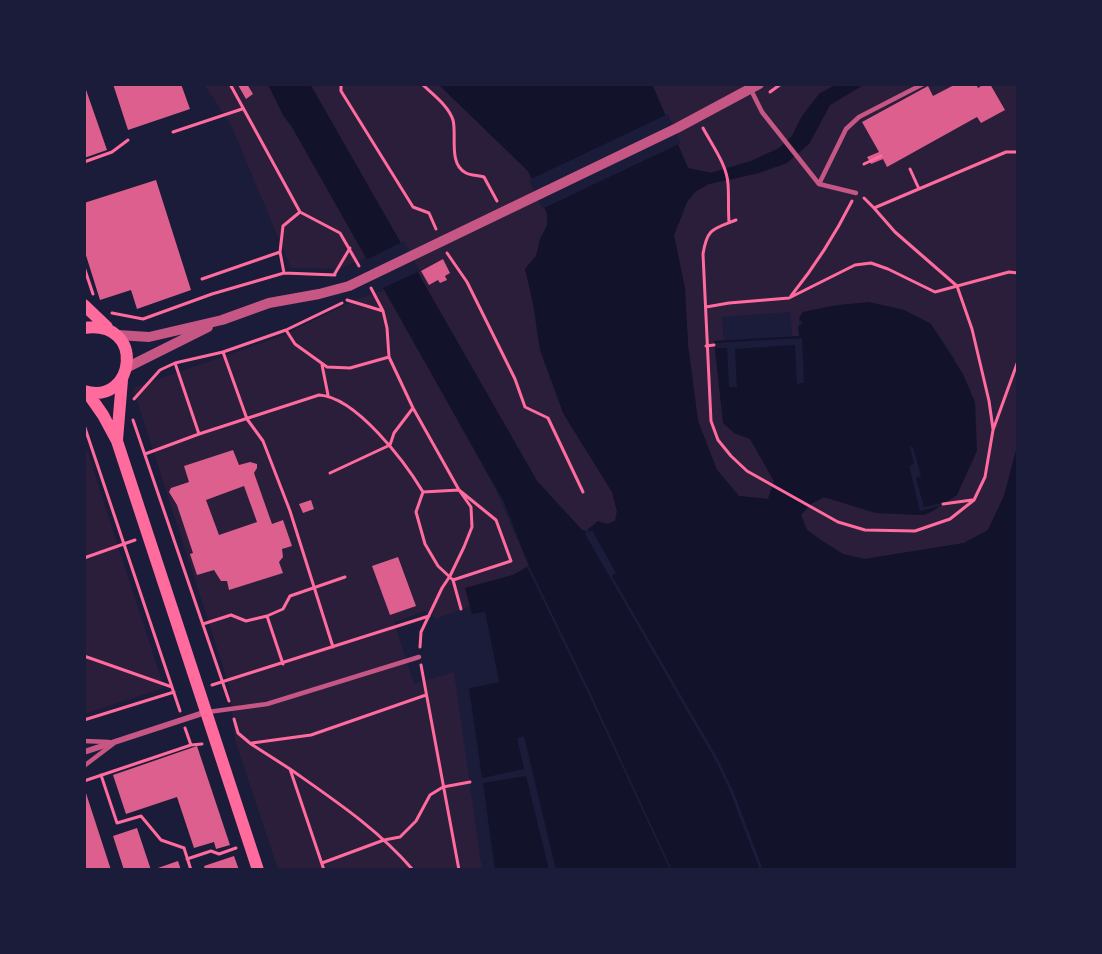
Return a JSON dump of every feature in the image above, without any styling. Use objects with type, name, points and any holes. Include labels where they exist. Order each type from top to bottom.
[{"type":"main road","points":[[90,303],[127,351],[117,441]]},
{"type":"main road","points":[[84,328],[97,326],[114,333]]},
{"type":"main road","points":[[86,391],[98,393],[108,390],[124,374]]},
{"type":"main road","points":[[86,391],[103,415],[117,441],[258,870]]},
{"type":"street","points":[[114,333],[149,337],[222,320],[269,303],[349,286],[531,196],[677,128],[753,86]]},
{"type":"street","points":[[124,374],[222,320]]},
{"type":"street","points":[[84,752],[206,712]]},
{"type":"lane","points":[[819,184],[846,129],[859,117],[923,84]]},
{"type":"lane","points":[[753,86],[762,112],[819,184],[856,193]]},
{"type":"lane","points":[[206,712],[267,704],[419,657]]},
{"type":"lane","points":[[84,741],[115,742]]},
{"type":"lane","points":[[84,766],[115,742]]},
{"type":"path","points":[[230,84],[300,212],[340,233],[361,269]]},
{"type":"path","points":[[341,84],[342,91],[365,131],[413,207],[429,213],[436,230]]},
{"type":"path","points":[[422,84],[445,106],[452,118],[454,155],[458,164],[465,173],[484,177],[497,201]]},
{"type":"path","points":[[173,132],[243,109]]},
{"type":"path","points":[[703,128],[724,166],[728,183],[729,223]]},
{"type":"path","points":[[84,162],[111,152],[128,140]]},
{"type":"path","points":[[874,208],[1006,152],[1018,152]]},
{"type":"path","points":[[864,164],[881,156]]},
{"type":"path","points":[[910,169],[919,189]]},
{"type":"path","points":[[789,298],[819,260],[856,193],[874,208],[895,232],[957,285],[972,329],[989,401],[993,430]]},
{"type":"path","points":[[284,273],[280,252],[283,226],[300,212]]},
{"type":"path","points":[[736,220],[712,229],[706,238],[703,254],[711,421],[718,440],[730,456],[747,471],[838,522],[865,530],[915,531],[950,519],[974,500],[985,477],[993,430],[1018,361]]},
{"type":"path","points":[[334,275],[350,248]]},
{"type":"path","points":[[446,251],[467,282],[515,379],[525,406],[548,418],[583,492]]},
{"type":"path","points":[[202,279],[280,252]]},
{"type":"path","points":[[706,308],[729,303],[789,298],[855,266],[871,263],[935,292],[1009,272],[1018,273]]},
{"type":"path","points":[[84,267],[90,303]]},
{"type":"path","points":[[109,312],[143,319],[212,294],[284,273],[343,274]]},
{"type":"path","points":[[366,279],[383,311],[389,357],[413,408],[471,507],[472,527],[421,632],[419,657],[459,870]]},
{"type":"path","points":[[160,370],[175,363],[223,352],[286,330],[356,296]]},
{"type":"path","points":[[347,300],[383,311]]},
{"type":"path","points":[[286,330],[295,344],[327,367],[350,368],[389,357]]},
{"type":"path","points":[[706,346],[714,345]]},
{"type":"path","points":[[223,352],[247,420],[263,441],[290,511],[333,647]]},
{"type":"path","points":[[175,363],[199,434]]},
{"type":"path","points":[[322,364],[328,395]]},
{"type":"path","points":[[145,454],[319,395],[328,395],[345,403],[390,445],[423,492]]},
{"type":"path","points":[[330,473],[390,445],[394,434],[413,408]]},
{"type":"path","points":[[132,412],[224,682],[430,615]]},
{"type":"path","points":[[84,425],[174,694],[84,720]]},
{"type":"path","points":[[423,492],[459,490],[496,520],[512,561],[453,580]]},
{"type":"path","points":[[423,492],[416,512],[425,544],[438,566],[453,580],[462,609]]},
{"type":"path","points":[[943,504],[974,500]]},
{"type":"path","points":[[84,558],[124,544]]},
{"type":"path","points":[[203,624],[231,615],[246,621],[267,616],[283,609],[290,596],[345,577]]},
{"type":"path","points":[[267,616],[283,664]]},
{"type":"path","points":[[84,656],[172,687]]},
{"type":"path","points":[[250,744],[311,735],[426,694]]},
{"type":"path","points":[[238,733],[250,744],[357,816],[396,849],[413,870]]},
{"type":"path","points":[[84,781],[191,745],[201,744]]},
{"type":"path","points":[[290,769],[324,870]]},
{"type":"path","points":[[101,775],[117,823],[141,816],[160,840],[183,848],[191,870]]},
{"type":"path","points":[[322,863],[384,840],[400,837],[416,821],[430,795],[443,787],[470,782]]},
{"type":"path","points":[[187,859],[211,851],[219,854],[236,848]]},
{"type":"shaded area","points":[[204,84],[268,84],[283,115],[366,257],[340,269],[291,268],[231,125]]},
{"type":"shaded area","points":[[268,84],[310,84],[537,481],[582,530],[586,531],[598,521],[607,524],[615,521],[617,511],[612,492],[563,413],[540,350],[525,269],[536,256],[540,239],[547,226],[547,214],[528,171],[438,84],[652,84],[688,168],[711,173],[751,161],[779,148],[792,136],[802,116],[819,94],[837,84],[865,84],[830,105],[809,144],[787,163],[759,173],[709,184],[696,191],[687,202],[674,235],[685,289],[688,345],[698,421],[717,470],[739,496],[768,499],[774,481],[750,439],[734,433],[723,423],[714,341],[799,336],[798,327],[803,323],[799,318],[803,312],[869,302],[904,310],[931,324],[963,374],[975,402],[977,451],[957,495],[933,511],[924,515],[876,513],[824,497],[811,504],[801,515],[807,530],[843,554],[865,559],[964,543],[988,530],[1004,496],[1018,443],[1018,870],[495,870],[469,688],[499,682],[485,612],[472,614],[465,588],[513,575],[529,566],[504,502],[292,127],[283,115]]},
{"type":"shaded area","points":[[310,84],[438,84],[528,171],[551,211],[536,256],[525,269],[563,413],[612,492],[617,511],[616,521],[607,525],[598,522],[586,531],[582,530],[537,481]]},
{"type":"shaded area","points":[[652,84],[837,84],[819,94],[802,116],[792,136],[779,149],[751,161],[711,173],[688,168]]},
{"type":"shaded area","points":[[865,84],[1018,84],[1018,443],[1004,496],[988,530],[964,543],[865,559],[843,554],[824,542],[807,530],[801,515],[811,504],[824,497],[876,513],[924,515],[957,495],[955,359],[931,324],[904,310],[838,305],[803,312],[799,318],[799,336],[792,336],[790,312],[722,317],[724,341],[715,341],[734,433],[750,438],[774,481],[768,499],[739,496],[717,470],[698,421],[688,345],[685,289],[674,235],[687,202],[696,191],[709,184],[759,173],[809,144],[830,105]]},
{"type":"shaded area","points":[[385,290],[495,488],[529,566],[513,575],[466,588],[470,606],[436,619],[425,611],[394,622],[414,684],[454,672],[482,870],[278,870],[235,740],[229,685],[133,388],[284,335],[355,300]]},
{"type":"shaded area","points":[[84,441],[164,688],[84,714]]},
{"type":"pier","points":[[668,114],[681,143],[542,209],[529,180]]},
{"type":"pier","points":[[404,241],[420,271],[381,289],[364,261]]},
{"type":"pier","points":[[802,338],[804,383],[797,384],[795,345],[735,349],[737,387],[729,387],[727,348],[715,348],[714,343]]},
{"type":"pier","points":[[910,447],[913,447],[921,476],[916,478],[924,507],[945,502],[940,506],[920,511],[909,466],[914,464]]},
{"type":"pier","points":[[588,529],[589,532],[592,530],[616,573],[612,576],[719,761],[734,793],[763,870],[760,870],[717,763],[585,534]]},
{"type":"pier","points":[[529,566],[672,870],[670,870],[527,567]]},
{"type":"pier","points":[[485,612],[499,682],[469,688],[482,778],[524,769],[517,738],[524,736],[556,870],[549,870],[526,776],[483,783],[494,870],[467,686],[496,680],[483,615],[473,617],[472,614]]},
{"type":"building","points":[[84,84],[107,150],[84,158]]},
{"type":"building","points":[[113,84],[181,84],[190,109],[128,130]]},
{"type":"building","points":[[247,84],[253,94],[246,99],[238,85]]},
{"type":"building","points":[[956,84],[976,84],[978,88],[984,84],[990,84],[1005,110],[981,123],[977,117],[887,167],[883,159],[871,164],[867,157],[879,152],[862,122],[928,86],[933,96]]},
{"type":"building","points":[[156,180],[191,290],[137,309],[131,290],[100,300],[84,249],[84,203]]},
{"type":"building","points":[[443,259],[450,273],[445,276],[447,280],[440,283],[438,280],[429,285],[421,271]]},
{"type":"building","points":[[233,450],[239,465],[250,462],[257,464],[254,473],[272,524],[283,520],[292,546],[282,549],[283,557],[279,562],[283,573],[229,590],[227,581],[221,581],[214,570],[197,575],[190,554],[193,553],[177,505],[169,492],[171,488],[189,482],[184,466]],"holes":[[[244,486],[257,522],[219,535],[206,500]]]},
{"type":"building","points":[[311,500],[314,509],[303,513],[299,504]]},
{"type":"building","points":[[398,557],[416,606],[390,615],[372,566]]},
{"type":"building","points":[[197,746],[230,845],[216,849],[214,842],[194,848],[177,797],[126,814],[113,775]]},
{"type":"building","points":[[84,787],[111,870],[84,870]]},
{"type":"building","points":[[137,828],[151,870],[124,870],[113,836]]},
{"type":"building","points":[[234,856],[239,870],[205,870],[204,866]]},
{"type":"building","points":[[178,861],[181,870],[152,870]]}]
